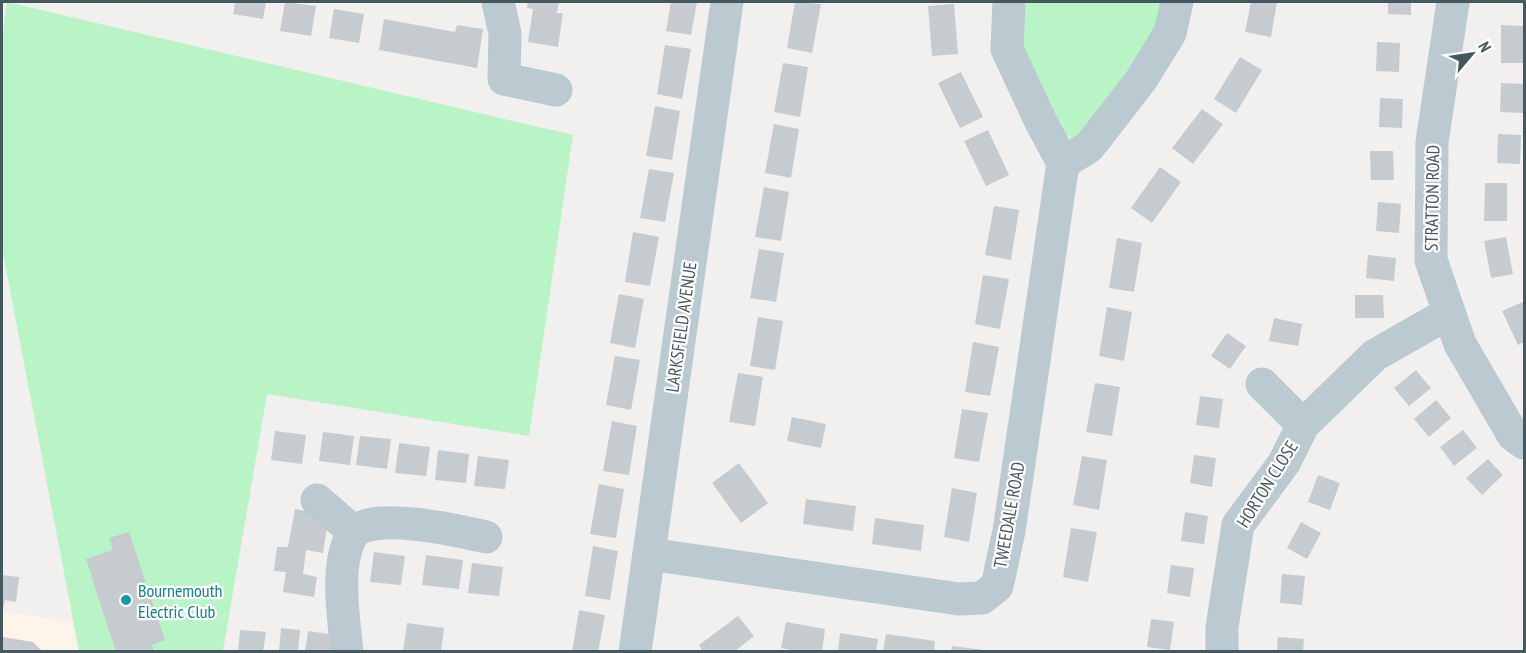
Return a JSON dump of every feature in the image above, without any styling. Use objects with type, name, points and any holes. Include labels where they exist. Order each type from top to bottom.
[{"type":"street","points":[[498,2],[505,33],[504,79],[556,90]]},
{"type":"street","name":"LARKSFIELD AVENUE","points":[[635,651],[727,2]]},
{"type":"street","points":[[1009,2],[1007,49],[1063,163],[1089,147],[1141,80],[1170,33],[1177,2]]},
{"type":"street","name":"STRATTON ROAD","points":[[1453,2],[1432,142],[1431,260],[1460,344],[1513,435],[1524,443]]},
{"type":"street","name":"TWEEDALE ROAD","points":[[649,554],[959,599],[982,598],[997,586],[1009,531],[1063,163]]},
{"type":"street","name":"HORTON CLOSE","points":[[1222,651],[1222,627],[1238,525],[1284,462],[1303,425],[1375,355],[1449,313]]},
{"type":"street","name":"HORTON CLOSE","points":[[1262,384],[1303,425]]},
{"type":"street","points":[[317,500],[354,532]]},
{"type":"street","points":[[347,651],[342,603],[342,575],[347,547],[354,532],[371,523],[391,523],[436,527],[486,537]]},
{"type":"shaded area","points":[[2,611],[73,622],[78,651],[2,651]]},
{"type":"green space","points":[[7,2],[573,135],[529,436],[267,394],[223,651],[79,651],[2,248],[2,37]]},
{"type":"green space","points":[[1026,2],[1169,2],[1165,32],[1076,142],[1064,134],[1022,43]]},
{"type":"building","points":[[235,2],[266,2],[263,19],[233,14]]},
{"type":"building","points":[[285,2],[316,6],[311,36],[280,31]]},
{"type":"building","points":[[528,2],[559,2],[557,13],[563,13],[558,47],[528,42],[533,9],[527,8]]},
{"type":"building","points":[[671,2],[697,2],[691,35],[666,31]]},
{"type":"building","points":[[795,2],[821,4],[812,53],[787,48]]},
{"type":"building","points":[[1251,2],[1277,2],[1271,37],[1245,32]]},
{"type":"building","points":[[1388,2],[1411,2],[1411,15],[1388,14]]},
{"type":"building","points":[[954,4],[958,54],[932,56],[928,6]]},
{"type":"building","points":[[334,9],[364,14],[359,43],[329,38]]},
{"type":"building","points":[[384,19],[455,32],[457,25],[483,29],[477,68],[379,50]]},
{"type":"building","points":[[1501,25],[1523,26],[1523,63],[1501,63]]},
{"type":"building","points":[[1377,42],[1400,43],[1399,72],[1376,71]]},
{"type":"building","points":[[665,45],[691,49],[682,99],[657,94]]},
{"type":"building","points":[[1240,57],[1262,70],[1236,113],[1214,99]]},
{"type":"building","points":[[783,63],[808,67],[800,117],[774,112]]},
{"type":"building","points":[[961,72],[983,117],[960,128],[938,83]]},
{"type":"building","points":[[1501,83],[1524,84],[1523,113],[1500,112]]},
{"type":"building","points":[[1380,98],[1403,99],[1402,128],[1379,127]]},
{"type":"building","points":[[655,106],[680,111],[672,160],[646,156]]},
{"type":"building","points":[[1202,109],[1223,124],[1193,164],[1172,148]]},
{"type":"building","points":[[774,124],[799,129],[791,178],[765,173]]},
{"type":"building","points":[[988,130],[1009,175],[986,186],[964,141]]},
{"type":"building","points":[[1498,134],[1521,135],[1520,164],[1497,163]]},
{"type":"building","points":[[1370,151],[1393,151],[1394,180],[1371,180]]},
{"type":"building","points":[[1160,167],[1181,182],[1152,223],[1131,208]]},
{"type":"building","points":[[649,169],[674,173],[665,222],[640,218]]},
{"type":"building","points":[[1485,183],[1507,183],[1507,221],[1484,221]]},
{"type":"building","points":[[764,187],[789,192],[781,241],[755,237]]},
{"type":"building","points":[[1378,202],[1401,204],[1399,233],[1376,231]]},
{"type":"building","points":[[994,206],[1019,210],[1011,260],[985,255]]},
{"type":"building","points":[[633,232],[659,237],[650,286],[625,282]]},
{"type":"building","points":[[1506,237],[1513,274],[1491,278],[1484,241]]},
{"type":"building","points":[[1117,238],[1142,243],[1134,292],[1109,288]]},
{"type":"building","points":[[759,249],[784,253],[776,302],[750,298]]},
{"type":"building","points":[[1368,255],[1396,258],[1394,281],[1366,278]]},
{"type":"building","points":[[983,275],[1009,279],[1000,329],[975,324]]},
{"type":"building","points":[[619,294],[644,299],[635,348],[610,343]]},
{"type":"building","points":[[1355,295],[1383,295],[1384,318],[1355,318]]},
{"type":"building","points":[[1523,302],[1524,342],[1518,345],[1502,311]]},
{"type":"building","points":[[1107,307],[1132,312],[1124,361],[1099,356]]},
{"type":"building","points":[[758,317],[783,321],[775,370],[750,366]]},
{"type":"building","points":[[1274,318],[1302,324],[1298,346],[1269,341]]},
{"type":"building","points":[[1227,333],[1246,346],[1230,369],[1211,356]]},
{"type":"building","points":[[973,342],[999,347],[990,396],[965,392]]},
{"type":"building","points":[[615,356],[640,360],[631,410],[606,405]]},
{"type":"building","points":[[1416,370],[1431,388],[1409,406],[1394,388]]},
{"type":"building","points":[[738,373],[763,377],[755,426],[729,422]]},
{"type":"building","points":[[1095,383],[1120,387],[1112,436],[1086,432]]},
{"type":"building","points":[[1200,396],[1223,399],[1219,428],[1196,425]]},
{"type":"building","points":[[1436,400],[1451,418],[1429,437],[1414,419]]},
{"type":"building","points":[[962,409],[988,413],[979,462],[954,458]]},
{"type":"building","points":[[792,417],[826,424],[821,448],[787,441]]},
{"type":"building","points":[[612,421],[637,426],[629,475],[603,471]]},
{"type":"building","points":[[1463,430],[1477,448],[1454,466],[1440,447]]},
{"type":"building","points":[[275,431],[306,435],[302,464],[271,460]]},
{"type":"building","points":[[323,432],[354,436],[350,465],[319,461]]},
{"type":"building","points":[[360,436],[391,439],[387,469],[356,465]]},
{"type":"building","points":[[399,443],[430,447],[426,476],[395,473]]},
{"type":"building","points":[[438,450],[469,454],[466,483],[435,480]]},
{"type":"building","points":[[1194,455],[1216,458],[1212,487],[1190,483]]},
{"type":"building","points":[[478,456],[509,460],[505,489],[474,486]]},
{"type":"building","points":[[1082,456],[1107,460],[1099,510],[1073,505]]},
{"type":"building","points":[[1488,459],[1503,475],[1482,495],[1466,478]]},
{"type":"building","points":[[739,463],[768,503],[741,523],[712,483]]},
{"type":"building","points":[[1318,475],[1340,483],[1330,510],[1308,502]]},
{"type":"building","points":[[599,484],[624,489],[616,538],[590,534]]},
{"type":"building","points":[[952,488],[977,493],[969,542],[944,537]]},
{"type":"building","points":[[806,499],[856,506],[853,531],[803,524]]},
{"type":"building","points":[[295,509],[329,515],[323,553],[306,550],[303,574],[317,577],[314,597],[283,592],[286,572],[274,571],[277,547],[288,547]]},
{"type":"building","points":[[1185,512],[1208,516],[1204,544],[1181,541]]},
{"type":"building","points":[[875,518],[924,525],[921,551],[872,544]]},
{"type":"building","points":[[1301,522],[1321,533],[1307,559],[1287,548]]},
{"type":"building","points":[[1071,528],[1097,532],[1088,582],[1063,577]]},
{"type":"building","name":"Bournemouth Electric Club","points":[[129,532],[165,640],[152,645],[154,652],[116,652],[86,559],[113,550],[109,538]]},
{"type":"building","points":[[593,546],[618,551],[610,600],[585,596]]},
{"type":"building","points":[[374,552],[405,556],[401,585],[370,582]]},
{"type":"building","points":[[426,555],[463,560],[459,589],[422,585]]},
{"type":"building","points":[[472,563],[503,567],[499,596],[468,593]]},
{"type":"building","points":[[1171,565],[1194,568],[1190,597],[1167,593]]},
{"type":"building","points":[[1282,574],[1305,576],[1302,605],[1280,603]]},
{"type":"building","points":[[2,575],[19,577],[16,602],[5,600],[3,609],[2,609]]},
{"type":"building","points":[[579,610],[605,615],[598,652],[572,652]]},
{"type":"building","points":[[738,616],[754,636],[734,652],[703,652],[699,645]]},
{"type":"building","points":[[1151,619],[1174,622],[1170,650],[1147,647]]},
{"type":"building","points":[[786,622],[825,629],[822,652],[800,652],[781,648]]},
{"type":"building","points":[[407,623],[444,628],[441,652],[403,652]]},
{"type":"building","points":[[281,628],[300,630],[298,652],[279,652]]},
{"type":"building","points":[[240,630],[266,632],[263,652],[238,652]]},
{"type":"building","points":[[308,631],[343,636],[341,652],[305,652]]},
{"type":"building","points":[[840,633],[878,639],[876,652],[838,652]]},
{"type":"building","points":[[886,634],[935,641],[934,652],[883,652]]},
{"type":"building","points":[[2,637],[33,642],[43,652],[2,652]]},
{"type":"building","points":[[1278,637],[1304,639],[1303,652],[1277,652]]},
{"type":"building","points":[[952,646],[983,650],[983,652],[951,652]]},
{"type":"place","name":"Bournemouth Electric Club","points":[[126,600]]}]
